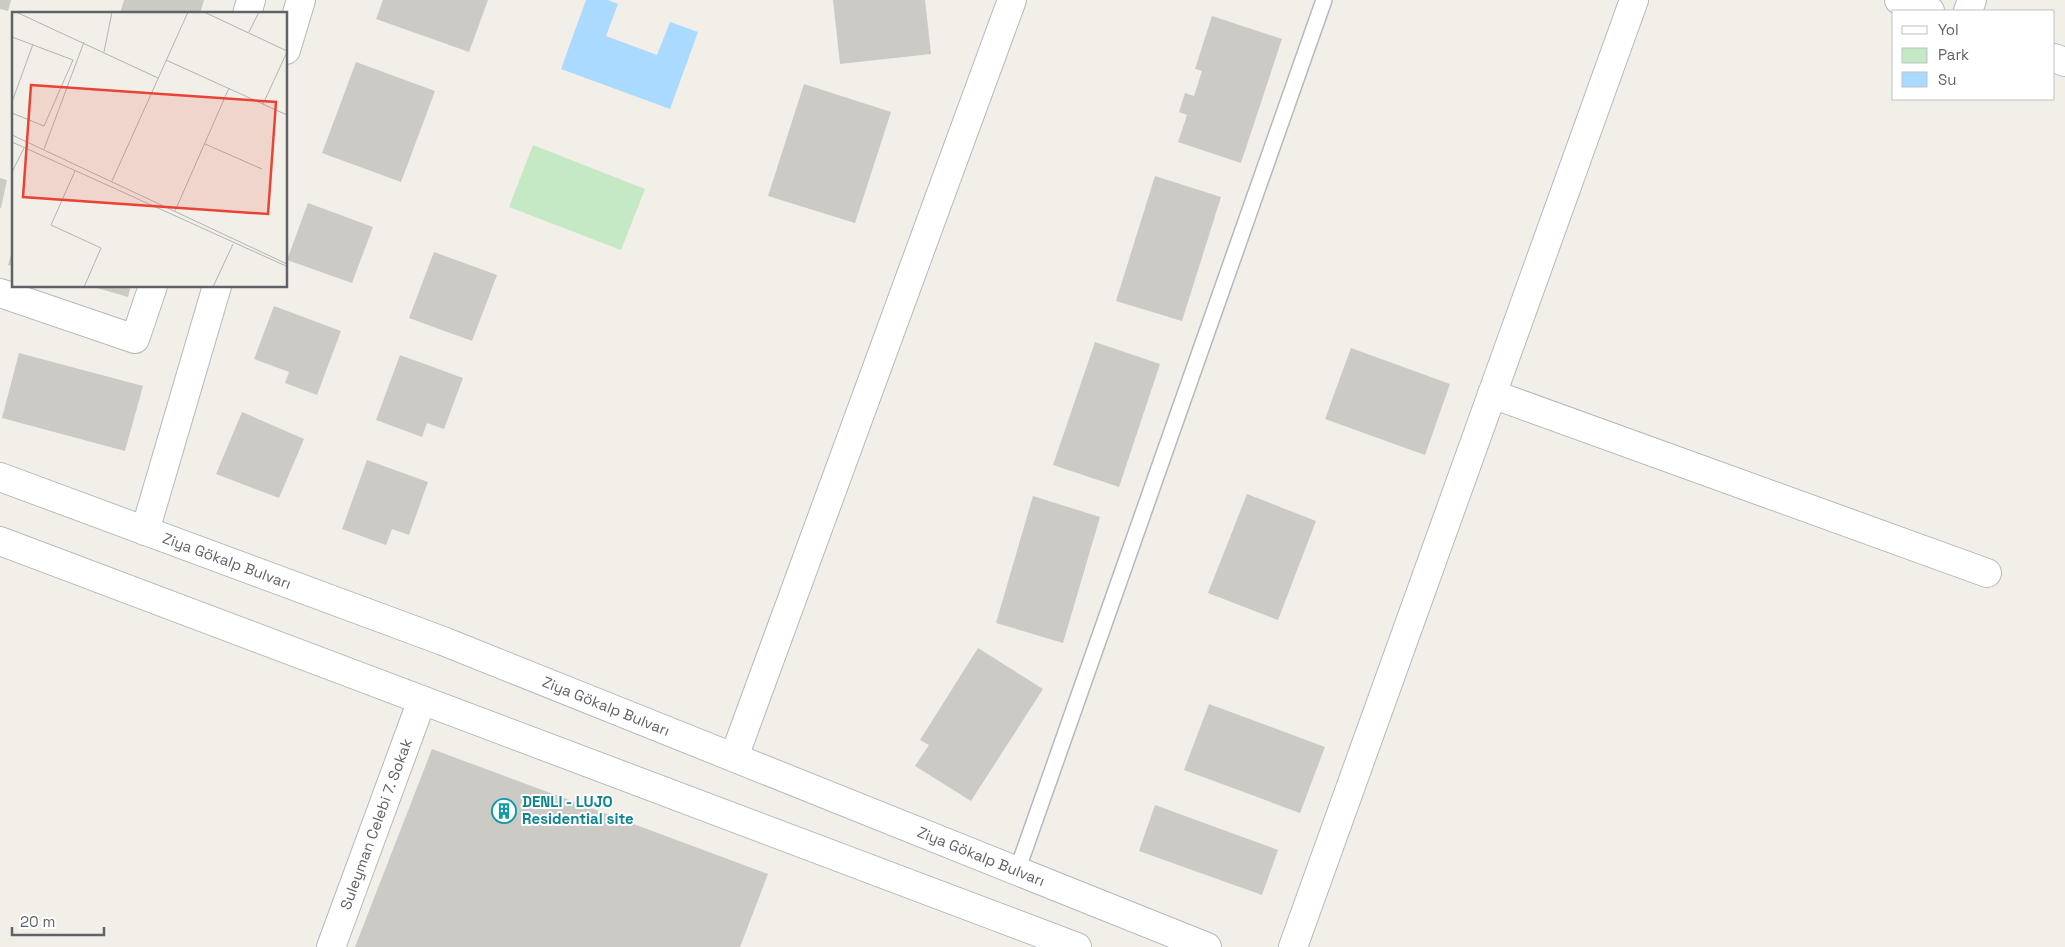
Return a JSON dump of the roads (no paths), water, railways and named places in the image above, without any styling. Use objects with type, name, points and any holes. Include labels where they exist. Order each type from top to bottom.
[{"type":"street","points":[[247,12],[251,0]]},
{"type":"street","points":[[288,43],[301,0]]},
{"type":"street","points":[[734,757],[1012,0]]},
{"type":"street","points":[[1293,947],[1634,0]]},
{"type":"street","points":[[1900,0],[1927,10]]},
{"type":"street","points":[[0,293],[135,339],[152,288]]},
{"type":"street","points":[[145,531],[216,288]]},
{"type":"street","points":[[1492,394],[1987,573]]},
{"type":"street","name":"Ziya Gökalp Bulvarı","points":[[0,477],[443,641],[1207,947]]},
{"type":"street","points":[[0,541],[1077,947]]},
{"type":"street","name":"Suleyman Celebi 7. Sokak","points":[[330,947],[422,700]]},
{"type":"lane","points":[[1017,871],[1324,0]]},
{"type":"water","points":[[586,0],[608,0],[618,4],[606,36],[657,55],[670,22],[698,32],[670,109],[561,69]]},
{"type":"place","name":"DENLI - LUJO Residential site","points":[[504,811]]}]
